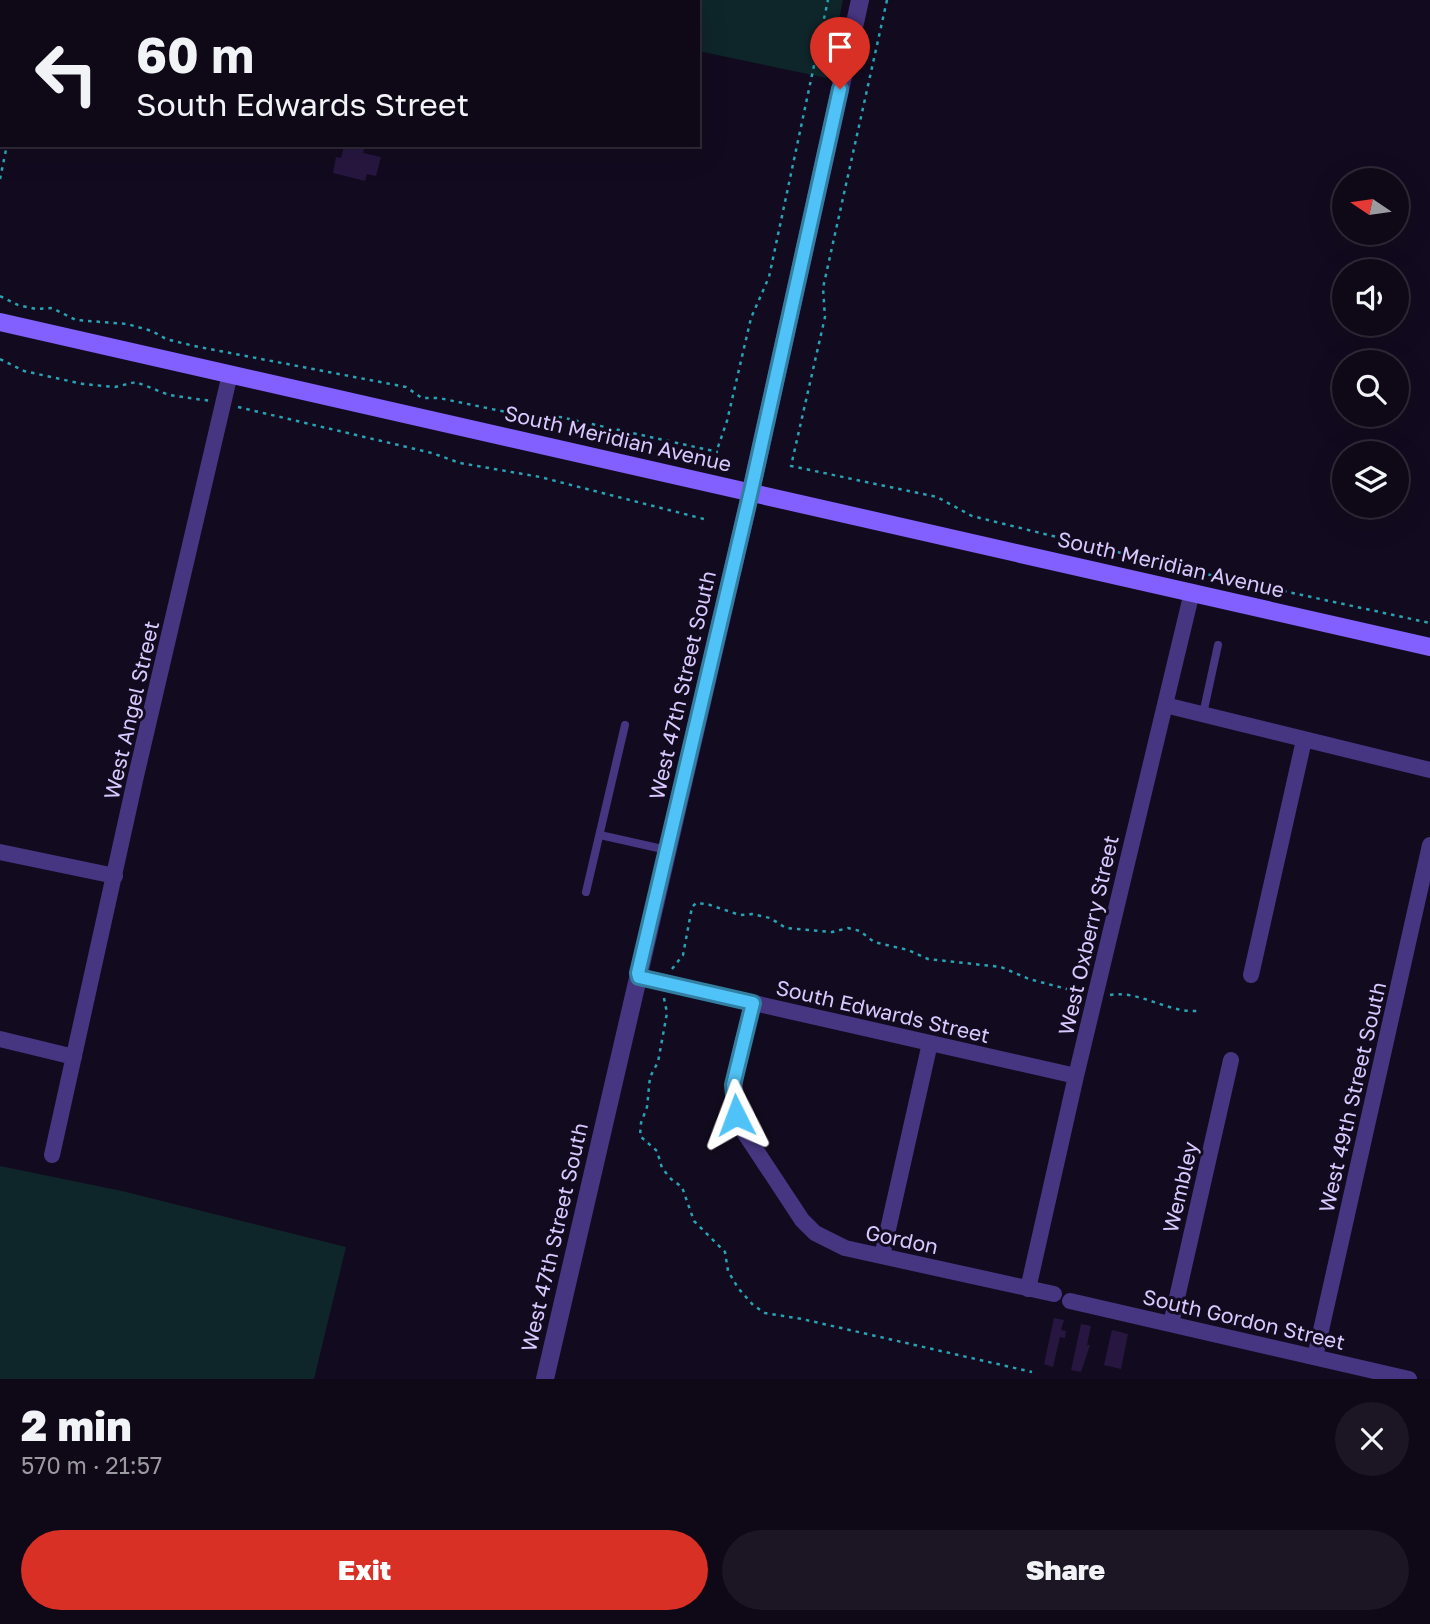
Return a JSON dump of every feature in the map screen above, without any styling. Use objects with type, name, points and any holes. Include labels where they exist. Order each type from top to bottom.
[{"type":"main road","name":"South Meridian Avenue","points":[[0,322],[751,491],[1430,648]]},
{"type":"street","name":"West 47th Street South","points":[[545,1379],[751,491],[860,0]]},
{"type":"street","name":"West Angel Street","points":[[52,1156],[230,374]]},
{"type":"street","name":"West Oxberry Street","points":[[1028,1289],[1192,592]]},
{"type":"street","points":[[1165,705],[1430,769]]},
{"type":"street","points":[[1251,975],[1304,740]]},
{"type":"street","name":"West 49th Street South","points":[[1315,1357],[1430,845]]},
{"type":"street","points":[[0,852],[115,876]]},
{"type":"street","name":"South Edwards Street","points":[[639,977],[1076,1076]]},
{"type":"street","name":"Gordon","points":[[753,1003],[733,1085],[733,1100],[742,1129],[802,1220],[815,1233],[845,1248],[1028,1289]]},
{"type":"street","points":[[0,1039],[74,1057]]},
{"type":"street","points":[[882,1256],[930,1043]]},
{"type":"street","name":"Wembley","points":[[1171,1324],[1231,1060]]},
{"type":"street","points":[[1028,1289],[1054,1294]]},
{"type":"street","name":"South Gordon Street","points":[[1070,1301],[1409,1379]]},
{"type":"lane","points":[[1203,714],[1218,645]]},
{"type":"lane","points":[[586,892],[625,726]]},
{"type":"lane","points":[[600,835],[667,850]]},
{"type":"path","points":[[0,296],[18,305],[36,309],[52,308],[76,320],[127,324],[194,346],[406,387],[422,398],[439,398],[544,420],[560,417],[718,449],[751,318],[769,277],[828,0]]},
{"type":"path","points":[[887,0],[823,288],[825,317],[791,466],[937,498],[972,516],[1206,575],[1430,623]]},
{"type":"path","points":[[0,179],[7,147]]},
{"type":"path","points":[[0,359],[24,370],[83,384],[115,387],[136,382],[169,395],[223,403],[432,453],[460,463],[540,477],[704,519]]},
{"type":"path","points":[[1032,1371],[765,1313],[753,1306],[738,1288],[728,1271],[724,1252],[694,1220],[682,1186],[671,1179],[662,1168],[657,1151],[649,1147],[640,1136],[650,1077],[658,1062],[667,1013],[664,1006],[666,984],[675,962],[683,955],[692,907],[696,903],[707,904],[740,915],[752,914],[769,918],[786,928],[832,932],[848,928],[860,931],[874,942],[908,950],[929,959],[1001,967],[1029,979],[1083,993],[1111,995],[1124,992],[1185,1012],[1198,1011]]},
{"type":"green space","points":[[700,0],[843,0],[827,78],[700,51]]},
{"type":"green space","points":[[0,1166],[122,1191],[346,1247],[314,1379],[0,1379]]},
{"type":"building","points":[[344,147],[365,147],[363,153],[381,157],[376,176],[367,174],[365,181],[333,173],[336,157],[341,158]]},
{"type":"building","points":[[1054,1318],[1064,1320],[1061,1330],[1066,1331],[1065,1338],[1060,1337],[1053,1367],[1044,1364]]},
{"type":"building","points":[[1081,1324],[1091,1326],[1087,1345],[1090,1345],[1081,1372],[1071,1370]]},
{"type":"building","points":[[1112,1330],[1128,1334],[1121,1369],[1104,1365]]},
{"type":"route","points":[[736,1115],[733,1085],[753,1003],[639,977],[638,973],[751,491],[840,89]]}]
